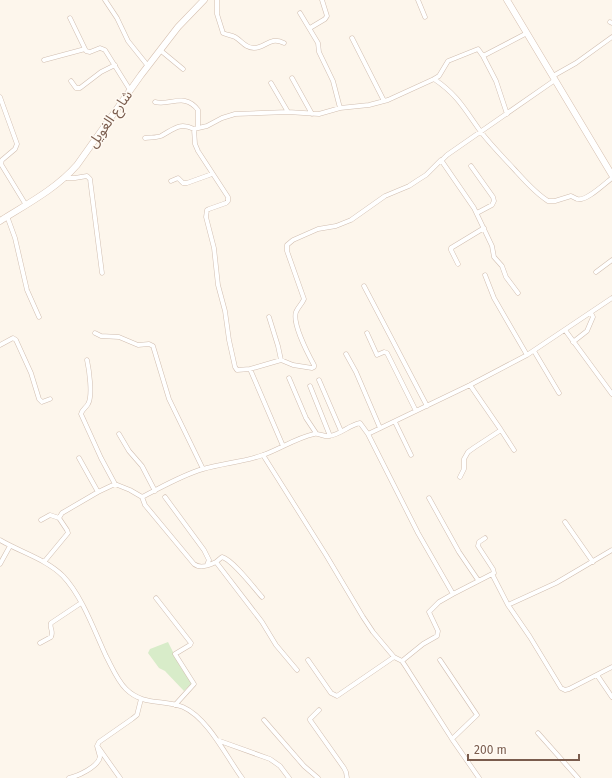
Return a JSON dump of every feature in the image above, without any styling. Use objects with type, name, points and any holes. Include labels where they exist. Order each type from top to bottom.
[{"type":"street","points":[[105,0],[117,18],[128,41],[148,66]]},
{"type":"street","name":"شارع الغويل","points":[[0,221],[66,178],[77,166],[160,50],[178,27],[204,0]]},
{"type":"street","points":[[217,0],[217,14],[223,33],[235,37],[246,46],[256,48],[274,40],[284,43]]},
{"type":"street","points":[[310,28],[325,20],[327,16],[322,0]]},
{"type":"street","points":[[418,0],[425,17]]},
{"type":"street","points":[[434,80],[447,88],[459,99],[482,132],[540,196],[548,201],[555,201],[571,196],[577,199],[584,198],[612,177],[507,0]]},
{"type":"street","points":[[300,13],[318,43],[319,52],[333,81],[340,108]]},
{"type":"street","points":[[70,18],[85,49],[88,52],[100,48],[103,49],[115,65],[130,90]]},
{"type":"street","points":[[483,56],[527,33]]},
{"type":"street","points":[[155,102],[159,103],[177,100],[192,104],[198,110],[195,144],[212,174],[228,197],[228,201],[226,203],[209,208],[206,213],[206,217],[216,258],[218,285],[225,311],[235,367],[239,370],[250,369],[281,360],[300,367],[312,368],[314,367],[314,364],[300,334],[296,320],[296,312],[304,299],[294,274],[287,251],[287,245],[293,240],[318,229],[336,226],[351,220],[385,196],[409,186],[426,175],[447,155],[482,132],[612,37]]},
{"type":"street","points":[[352,38],[384,102]]},
{"type":"street","points":[[44,60],[85,49]]},
{"type":"street","points":[[145,138],[160,136],[170,129],[179,126],[196,128],[207,126],[222,118],[235,114],[288,112],[319,114],[340,108],[384,102],[434,80],[439,76],[448,61],[477,49],[483,56],[496,81],[507,114]]},
{"type":"street","points":[[160,50],[183,69]]},
{"type":"street","points":[[71,81],[76,88],[80,88],[101,72],[115,65]]},
{"type":"street","points":[[292,78],[312,114]]},
{"type":"street","points":[[270,83],[288,112]]},
{"type":"street","points":[[0,97],[17,144],[16,149],[2,160],[1,164],[26,205]]},
{"type":"street","points":[[441,160],[477,213],[492,246],[494,257],[502,266],[506,277],[518,293]]},
{"type":"street","points":[[471,166],[493,197],[494,201],[492,205],[477,213]]},
{"type":"street","points":[[171,182],[178,178],[183,183],[187,183],[212,174]]},
{"type":"street","points":[[66,178],[87,176],[90,179],[102,273]]},
{"type":"street","points":[[7,216],[26,285],[39,317]]},
{"type":"street","points":[[458,264],[451,252],[451,248],[484,228]]},
{"type":"street","points":[[596,272],[612,260]]},
{"type":"street","points":[[485,275],[496,303],[527,355]]},
{"type":"street","points":[[364,286],[427,406]]},
{"type":"street","points":[[368,434],[470,385],[527,355],[612,298]]},
{"type":"street","points":[[574,342],[587,331],[593,317],[591,313]]},
{"type":"street","points":[[269,317],[281,360]]},
{"type":"street","points":[[565,330],[612,394]]},
{"type":"street","points":[[95,333],[101,336],[119,337],[138,345],[149,344],[153,346],[169,400],[203,469]]},
{"type":"street","points":[[367,333],[377,355],[384,352],[387,354],[416,411]]},
{"type":"street","points":[[0,345],[13,338],[16,340],[31,373],[39,399],[42,402],[50,399]]},
{"type":"street","points":[[534,351],[559,393]]},
{"type":"street","points":[[346,354],[356,372],[380,428]]},
{"type":"street","points":[[87,360],[90,380],[90,400],[89,404],[82,410],[81,414],[101,458],[115,484],[142,496],[155,491],[183,476],[203,469],[235,463],[264,455],[316,433]]},
{"type":"street","points":[[250,369],[283,446]]},
{"type":"street","points":[[289,378],[306,418],[316,433],[324,436],[330,436],[354,424],[360,424],[368,434],[418,533],[453,594]]},
{"type":"street","points":[[319,380],[341,431]]},
{"type":"street","points":[[470,385],[514,450]]},
{"type":"street","points":[[310,386],[330,436]]},
{"type":"street","points":[[395,422],[411,455]]},
{"type":"street","points":[[460,477],[464,469],[464,459],[468,452],[501,430]]},
{"type":"street","points":[[119,434],[129,451],[142,466],[155,491]]},
{"type":"street","points":[[264,455],[326,554],[363,617],[373,632],[394,657],[402,661],[479,778]]},
{"type":"street","points":[[79,458],[98,492]]},
{"type":"street","points":[[59,518],[66,510],[115,484]]},
{"type":"street","points":[[142,496],[145,504],[197,567],[216,562],[222,557],[225,558],[262,597]]},
{"type":"street","points":[[164,497],[204,550],[209,560],[207,565]]},
{"type":"street","points":[[429,498],[459,552],[478,580]]},
{"type":"street","points":[[42,520],[50,516],[59,518],[68,533],[44,562]]},
{"type":"street","points":[[564,522],[592,562]]},
{"type":"street","points":[[485,538],[479,542],[478,546],[493,569],[494,573],[492,574],[508,605],[562,688],[565,690],[569,689],[612,667]]},
{"type":"street","points":[[0,540],[44,562],[62,575],[74,590],[118,678],[130,693],[141,699],[175,705],[191,712],[206,725],[242,778]]},
{"type":"street","points":[[0,564],[10,546]]},
{"type":"street","points":[[508,605],[556,583],[612,550]]},
{"type":"street","points":[[216,562],[244,598],[276,645],[297,670]]},
{"type":"street","points":[[402,661],[422,644],[437,636],[438,631],[429,612],[439,602],[478,580],[492,574]]},
{"type":"street","points":[[156,598],[191,643],[175,654],[194,684],[175,705]]},
{"type":"street","points":[[40,642],[51,636],[51,623],[81,603]]},
{"type":"street","points":[[308,660],[331,693],[337,696],[394,657]]},
{"type":"street","points":[[440,660],[477,715],[452,739]]},
{"type":"street","points":[[597,675],[612,697]]},
{"type":"street","points":[[97,746],[102,739],[137,715],[141,699]]},
{"type":"street","points":[[319,710],[310,718],[310,720],[341,762],[347,778]]},
{"type":"street","points":[[264,720],[304,766],[318,778]]},
{"type":"street","points":[[538,733],[578,778]]},
{"type":"street","points":[[217,740],[270,759],[280,766],[289,778]]},
{"type":"street","points":[[69,778],[85,771],[98,762],[100,757],[97,746]]},
{"type":"street","points":[[97,746],[120,778]]},
{"type":"green space","points":[[168,642],[181,668],[192,683],[184,691],[165,671],[159,668],[148,653],[150,649]]}]
